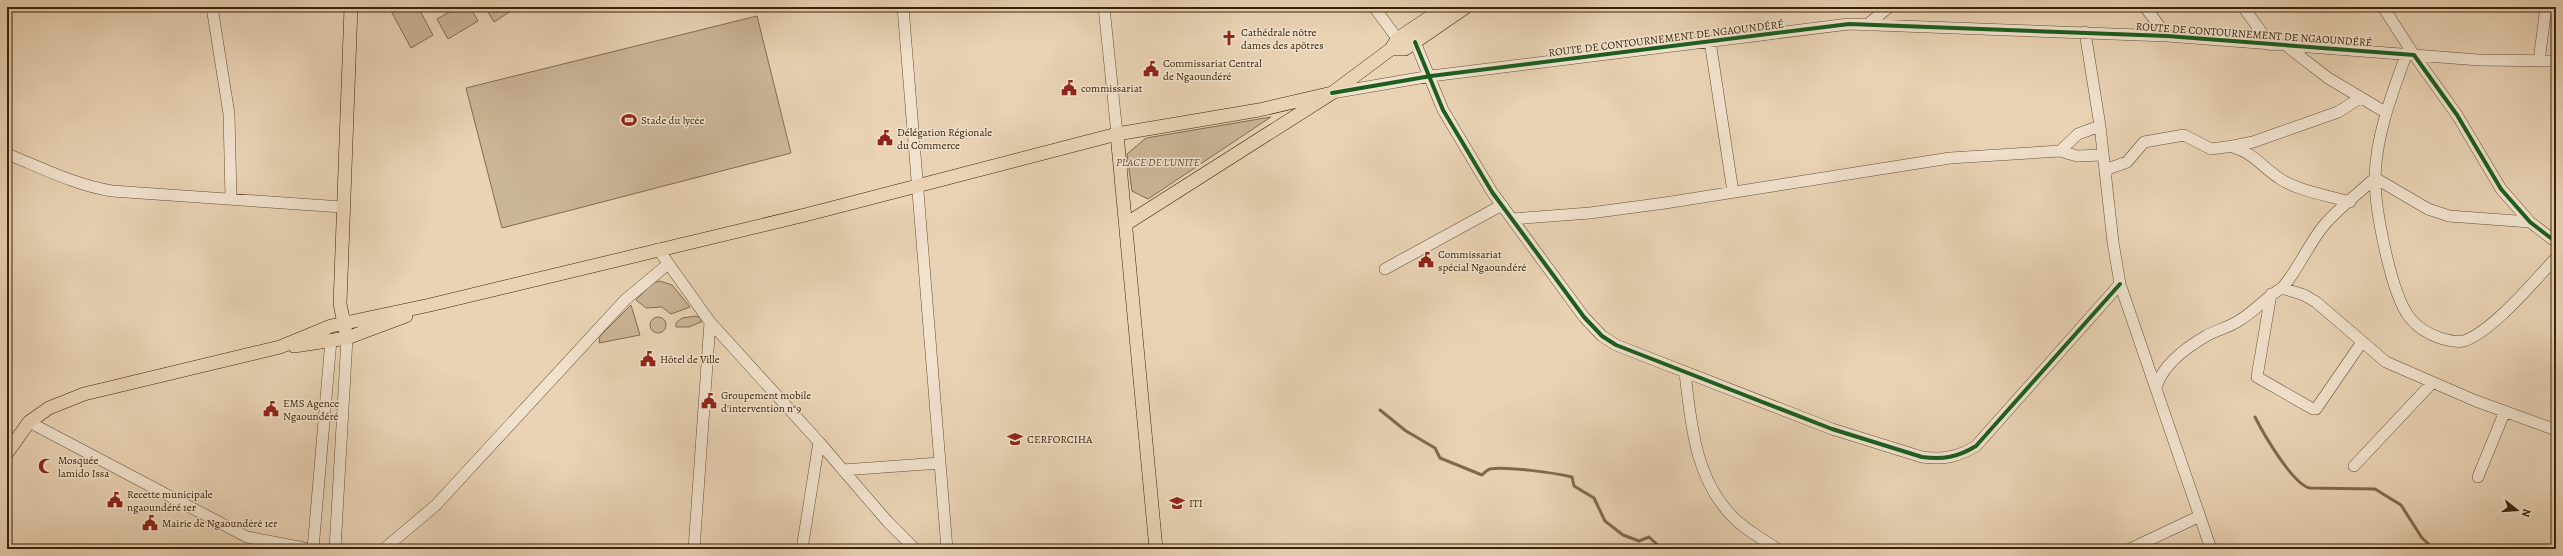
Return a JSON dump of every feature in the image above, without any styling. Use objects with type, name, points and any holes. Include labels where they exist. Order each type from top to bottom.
[{"type":"main road","points":[[347,338],[346,323],[340,304],[342,207],[351,7]]},
{"type":"main road","points":[[1402,45],[1445,7]]},
{"type":"main road","points":[[1126,224],[1332,93],[1402,45],[1466,7]]},
{"type":"main road","points":[[280,347],[331,326],[430,305],[918,186],[1117,134],[1259,110],[1332,93]]},
{"type":"main road","points":[[1117,134],[1156,549]]},
{"type":"main road","points":[[331,340],[331,326],[340,304]]},
{"type":"main road","points":[[7,453],[29,422],[49,408],[84,394],[280,347],[347,338],[413,314],[430,305]]},
{"type":"street","points":[[212,7],[229,114],[231,199]]},
{"type":"street","points":[[903,7],[947,549]]},
{"type":"street","points":[[1104,7],[1117,134]]},
{"type":"street","points":[[1374,7],[1402,45],[1431,76],[1443,110],[1502,205],[1584,317],[1602,336],[1616,345],[1685,373],[1832,429],[1922,458],[1949,458],[1963,454],[1976,446],[2120,284]]},
{"type":"street","points":[[1867,24],[1889,7]]},
{"type":"street","points":[[2145,7],[2167,36]]},
{"type":"street","points":[[2243,7],[2271,45]]},
{"type":"street","points":[[2383,7],[2410,55],[2457,115],[2501,189],[2530,222],[2556,242]]},
{"type":"street","points":[[2539,61],[2546,7]]},
{"type":"street","name":"ROUTE DE CONTOURNEMENT DE NGAOUNDÉRÉ","points":[[1332,93],[1431,76],[1849,24],[2167,36],[2288,47],[2479,60],[2556,61]]},
{"type":"street","points":[[2084,32],[2100,126],[2120,284],[2156,385],[2211,549]]},
{"type":"street","points":[[1710,41],[1733,192]]},
{"type":"street","points":[[2288,47],[2328,78],[2385,112]]},
{"type":"street","points":[[2410,55],[2385,112],[2375,178],[2379,219],[2399,300],[2409,317],[2420,328],[2431,335],[2450,341],[2462,341],[2477,335],[2505,311],[2556,258]]},
{"type":"street","points":[[2105,170],[2127,162],[2144,142],[2188,135],[2211,149],[2253,142],[2338,112],[2360,98]]},
{"type":"street","points":[[2060,151],[2078,134],[2100,126]]},
{"type":"street","points":[[2233,146],[2255,156],[2278,178],[2288,184],[2350,202]]},
{"type":"street","points":[[1512,218],[1590,213],[1950,158],[2060,151],[2077,156],[2104,155]]},
{"type":"street","points":[[7,154],[92,188],[112,191],[342,207]]},
{"type":"street","points":[[2375,178],[2428,209],[2449,216],[2530,222]]},
{"type":"street","points":[[2156,385],[2160,376],[2169,364],[2206,336],[2239,321],[2271,294],[2282,288],[2293,276],[2311,243],[2325,224],[2375,178]]},
{"type":"street","points":[[1385,269],[1502,205]]},
{"type":"street","points":[[658,249],[710,322],[819,442],[887,521],[915,549]]},
{"type":"street","points":[[384,549],[436,505],[625,300],[668,264]]},
{"type":"street","points":[[2293,276],[2304,294],[2386,362],[2432,382],[2556,430]]},
{"type":"street","points":[[2282,288],[2304,294]]},
{"type":"street","points":[[2271,294],[2257,378],[2313,409],[2316,409],[2362,342]]},
{"type":"street","points":[[694,549],[710,322]]},
{"type":"street","points":[[335,549],[347,338]]},
{"type":"street","points":[[313,549],[331,340]]},
{"type":"street","points":[[1685,373],[1691,424],[1697,451],[1714,492],[1735,519],[1777,549]]},
{"type":"street","points":[[2354,466],[2432,382]]},
{"type":"street","points":[[2478,477],[2505,411]]},
{"type":"street","points":[[29,422],[247,537],[309,549]]},
{"type":"street","points":[[802,549],[819,442]]},
{"type":"street","points":[[843,470],[940,463]]},
{"type":"street","points":[[2130,549],[2200,516]]},
{"type":"street","points":[[246,549],[247,537]]},
{"type":"green space","points":[[398,7],[418,7],[433,35],[411,48],[391,11]]},
{"type":"green space","points":[[458,7],[470,7],[478,21],[448,39],[437,19]]},
{"type":"green space","points":[[485,7],[517,7],[494,22]]},
{"type":"green space","name":"Stade du lycée","points":[[757,16],[791,153],[502,228],[466,88]]},
{"type":"green space","name":"PLACE DE L'UNITE","points":[[1271,117],[1148,199],[1132,191],[1127,154],[1146,138]]},
{"type":"green space","points":[[660,281],[672,285],[690,307],[671,314],[662,307],[646,308],[636,300],[652,283]]},
{"type":"green space","points":[[631,305],[640,335],[599,343],[600,336]]},
{"type":"green space","points":[[696,316],[701,318],[701,322],[689,327],[676,327],[676,323],[682,318]]},
{"type":"green space","points":[[658,317],[664,319],[666,325],[664,331],[658,333],[652,331],[650,325],[652,319]]},
{"type":"waterway","points":[[1380,410],[1406,431],[1435,448],[1440,458],[1482,475],[1490,469],[1507,468],[1572,477],[1574,486],[1594,498],[1605,521],[1623,535],[1639,541],[1649,537],[1662,549]]},
{"type":"waterway","points":[[2255,417],[2279,457],[2295,478],[2303,485],[2310,488],[2375,489],[2401,505],[2422,538],[2434,549]]},
{"type":"cycle path","points":[[1332,93],[1431,76],[1849,24],[2167,36],[2414,55],[2457,115],[2501,189],[2530,222],[2556,242]]},
{"type":"cycle path","points":[[1415,42],[1443,110],[1492,192],[1584,317],[1602,336],[1616,345],[1832,429],[1922,457],[1944,458],[1969,450],[1976,446],[2120,284]]},
{"type":"place","name":"Cathédrale nôtre dames des apôtres","points":[[1229,38]]},
{"type":"place","name":"Commissariat Central de Ngaoundéré","points":[[1151,69]]},
{"type":"place","name":"commissariat","points":[[1069,88]]},
{"type":"place","name":"Stade du lycée","points":[[629,120]]},
{"type":"place","name":"Délégation Régionale du Commerce","points":[[885,138]]},
{"type":"place","name":"Commissariat spécial Ngaoundéré","points":[[1426,260]]},
{"type":"place","name":"Hôtel de Ville","points":[[648,359]]},
{"type":"place","name":"Groupement mobile d'intervention n°9","points":[[709,401]]},
{"type":"place","name":"EMS Agence Ngaoundéré","points":[[271,409]]},
{"type":"place","name":"CERFORCIHA","points":[[1015,439]]},
{"type":"place","name":"Mosquée lamido Issa","points":[[46,466]]},
{"type":"place","name":"Recette municipale ngaoundéré 1er","points":[[115,500]]},
{"type":"place","name":"ITI","points":[[1177,503]]},
{"type":"place","name":"Mairie de Ngaoundéré 1er","points":[[150,523]]}]
